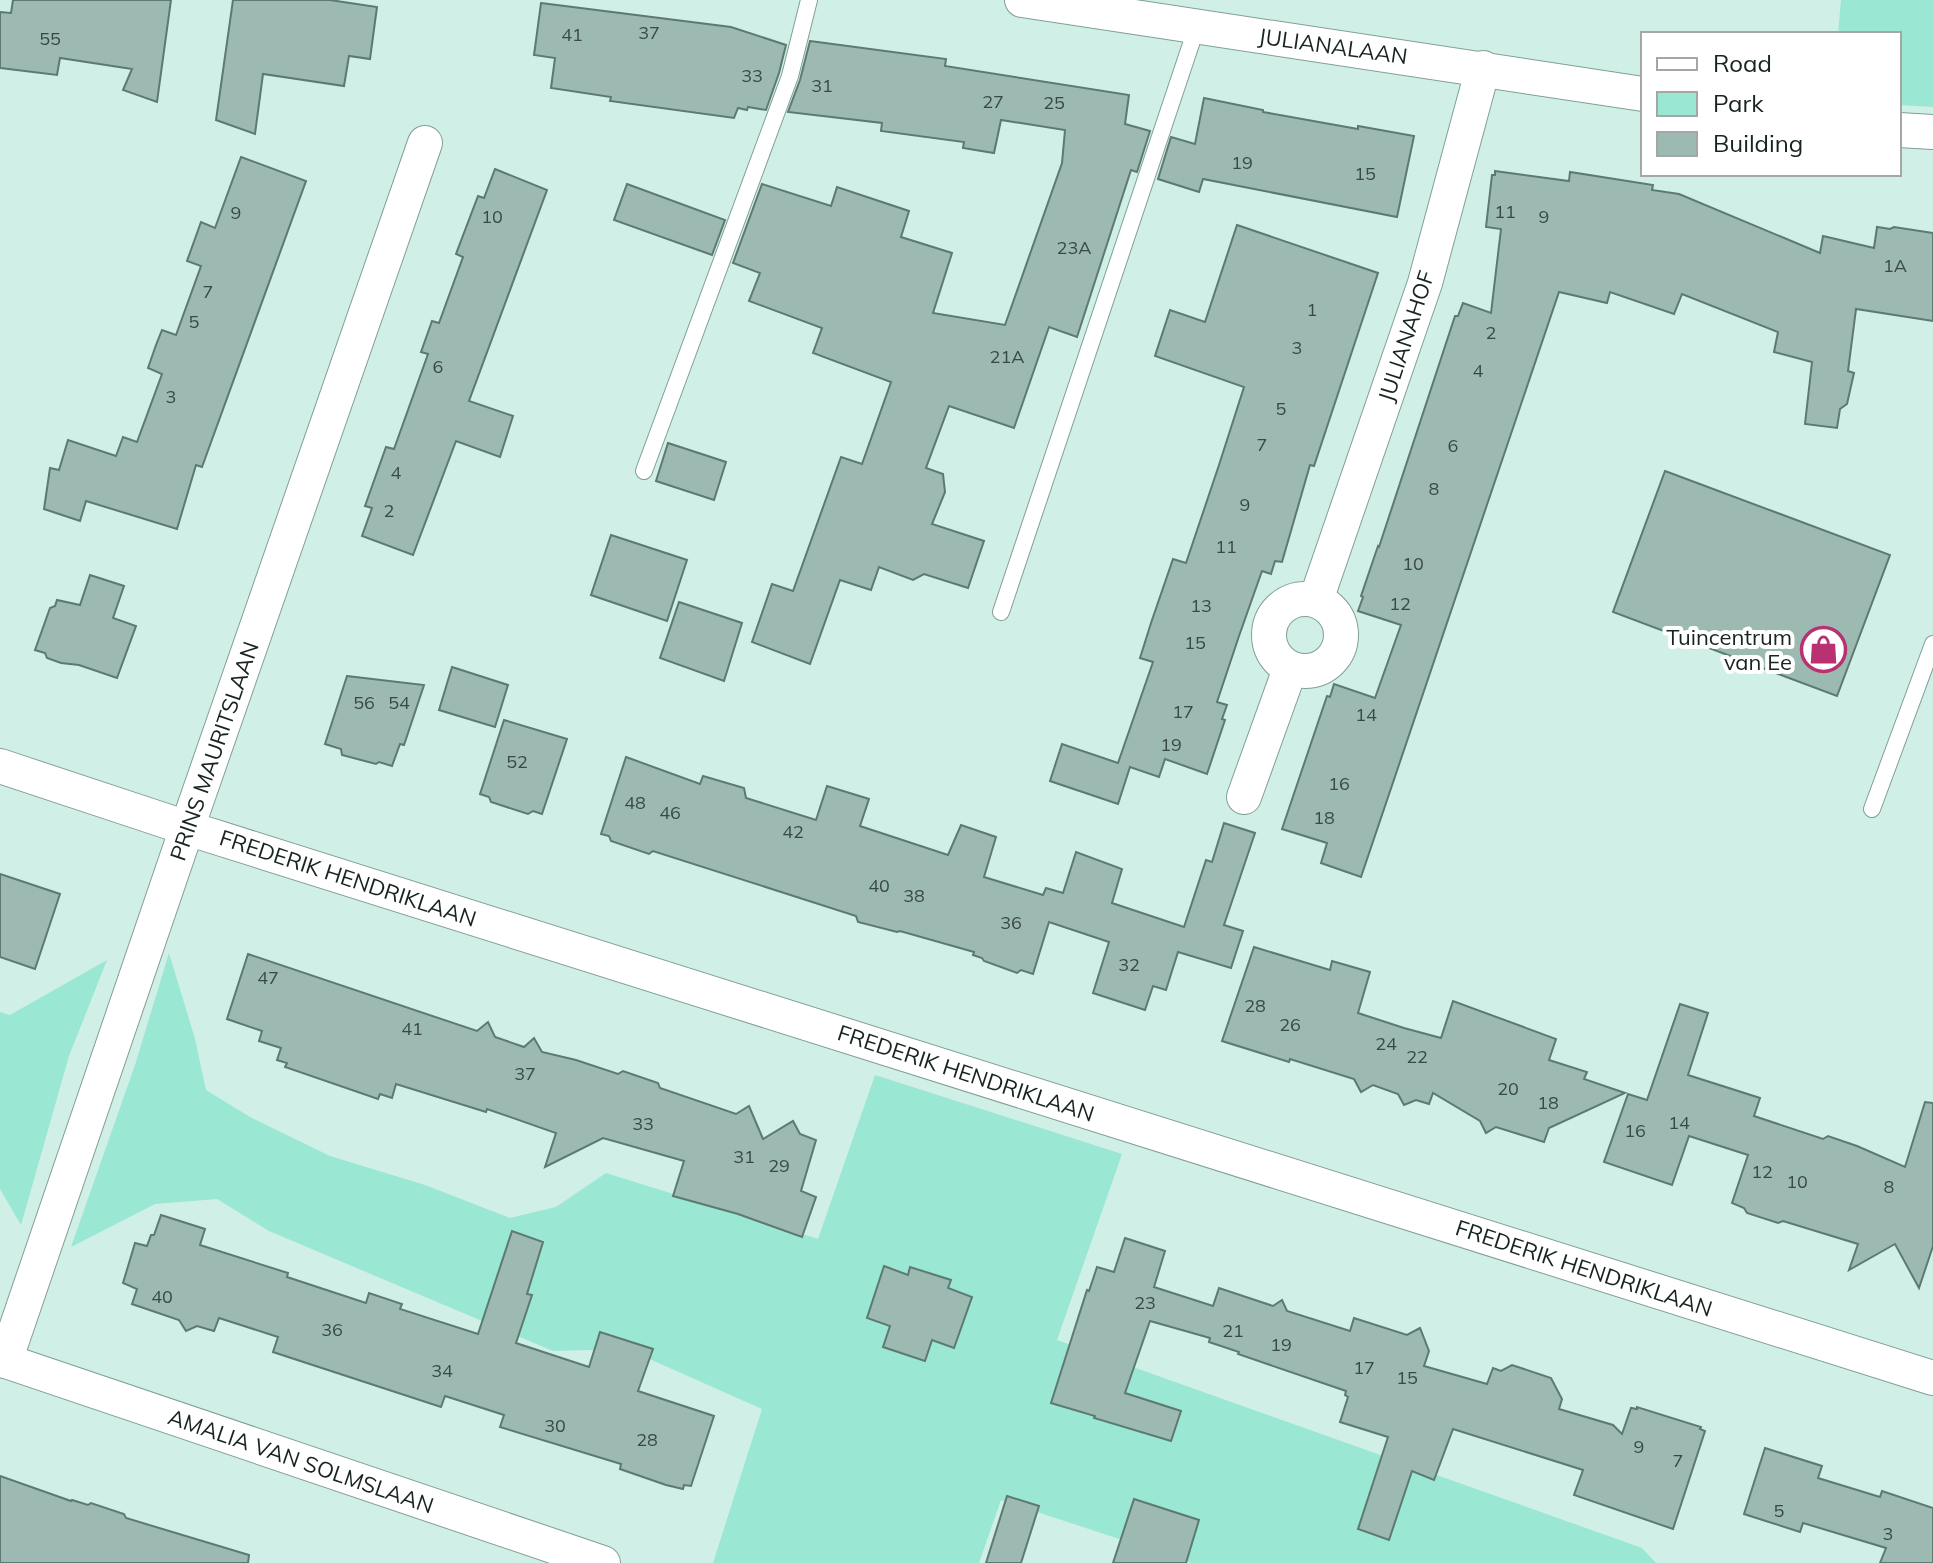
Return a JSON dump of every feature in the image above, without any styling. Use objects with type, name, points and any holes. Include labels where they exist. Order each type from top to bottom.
[{"type":"street","name":"JULIANALAAN","points":[[1022,0],[1641,94]]},
{"type":"street","name":"JULIANAHOF","points":[[1316,600],[1425,283],[1483,68]]},
{"type":"street","points":[[1901,130],[1933,132]]},
{"type":"street","name":"PRINS MAURITSLAAN","points":[[3,1360],[425,143]]},
{"type":"street","points":[[1316,600],[1335,615],[1342,637],[1339,649],[1324,666],[1314,670],[1290,669],[1273,652],[1269,628],[1282,607],[1293,601],[1316,600]]},
{"type":"street","points":[[1244,797],[1290,669]]},
{"type":"street","name":"FREDERIK HENDRIKLAAN","points":[[0,766],[187,828],[1933,1378]]},
{"type":"street","name":"AMALIA VAN SOLMSLAAN","points":[[3,1360],[603,1563]]},
{"type":"lane","points":[[644,471],[790,76],[809,0]]},
{"type":"lane","points":[[1001,612],[1197,26]]},
{"type":"lane","points":[[1872,809],[1933,644]]},
{"type":"green space","points":[[1841,0],[1933,0],[1933,107],[1901,105],[1901,32],[1838,32]]},
{"type":"green space","points":[[169,953],[195,1039],[206,1090],[250,1117],[330,1156],[425,1185],[510,1218],[556,1207],[606,1173],[818,1239],[875,1075],[1122,1154],[1057,1340],[1642,1548],[1656,1563],[1192,1563],[1001,1500],[979,1563],[713,1563],[762,1409],[627,1349],[553,1351],[269,1231],[217,1199],[155,1204],[71,1247],[135,1065]]},
{"type":"green space","points":[[107,960],[69,1056],[21,1225],[0,1189],[0,1012],[10,1015]]},
{"type":"building","points":[[13,0],[171,0],[157,102],[123,90],[132,69],[60,58],[57,75],[0,68],[0,12],[11,13]]},
{"type":"building","points":[[233,0],[330,0],[377,7],[370,59],[349,56],[344,86],[263,74],[255,134],[216,120]]},
{"type":"building","points":[[541,3],[731,27],[786,45],[766,110],[738,108],[734,118],[610,101],[611,97],[551,88],[555,58],[534,55]]},
{"type":"building","points":[[810,41],[946,59],[945,66],[1129,95],[1125,124],[1150,131],[1137,172],[1131,170],[1077,337],[1049,327],[1014,428],[949,406],[926,468],[943,474],[945,492],[932,524],[984,541],[968,588],[924,574],[913,580],[879,567],[871,590],[840,580],[810,664],[752,642],[772,584],[793,591],[841,457],[862,464],[891,382],[813,353],[822,328],[749,301],[760,273],[733,263],[762,184],[831,206],[837,187],[909,211],[901,237],[952,253],[933,313],[1005,325],[1062,163],[1065,130],[1001,120],[994,153],[963,148],[964,142],[881,131],[882,123],[788,112]]},
{"type":"building","points":[[1204,98],[1263,112],[1414,136],[1397,217],[1203,179],[1199,192],[1158,179],[1171,137],[1195,144]]},
{"type":"building","points":[[241,157],[306,181],[202,467],[196,465],[177,529],[86,501],[80,521],[44,509],[50,468],[59,470],[68,440],[116,456],[123,437],[137,442],[162,374],[148,368],[156,345],[162,330],[176,335],[201,266],[187,261],[201,222],[215,228]]},
{"type":"building","points":[[495,169],[547,190],[469,401],[513,416],[500,457],[456,441],[413,555],[362,536],[372,508],[365,506],[386,447],[394,449],[428,354],[421,352],[432,321],[439,323],[463,257],[456,254],[478,196],[484,198]]},
{"type":"building","points":[[1495,171],[1569,181],[1570,172],[1653,185],[1652,190],[1679,194],[1820,253],[1823,236],[1874,248],[1877,227],[1933,233],[1933,321],[1856,309],[1848,371],[1854,373],[1847,404],[1840,409],[1837,428],[1805,424],[1812,362],[1774,352],[1778,332],[1682,294],[1674,314],[1610,292],[1607,303],[1559,292],[1361,877],[1321,863],[1327,843],[1282,829],[1327,696],[1330,697],[1334,684],[1375,698],[1401,625],[1358,611],[1361,596],[1455,316],[1458,316],[1463,303],[1491,313],[1501,229],[1486,227]]},
{"type":"building","points":[[627,184],[725,220],[712,255],[614,220]]},
{"type":"building","points":[[1237,225],[1378,273],[1314,466],[1310,465],[1282,562],[1275,561],[1271,574],[1262,571],[1239,636],[1217,702],[1227,705],[1222,719],[1225,720],[1207,774],[1165,759],[1159,777],[1130,767],[1118,804],[1050,781],[1062,744],[1118,763],[1153,662],[1140,658],[1151,623],[1173,559],[1186,563],[1244,387],[1155,356],[1170,310],[1205,322]]},
{"type":"building","points":[[668,443],[726,462],[714,500],[656,481]]},
{"type":"building","points":[[1665,471],[1890,555],[1837,696],[1613,612]]},
{"type":"building","points":[[611,535],[687,560],[667,621],[591,595]]},
{"type":"building","points":[[90,575],[124,586],[113,618],[136,626],[117,678],[79,665],[61,663],[35,650],[50,608],[55,606],[57,600],[80,605]]},
{"type":"building","points":[[679,602],[742,623],[724,681],[660,658]]},
{"type":"building","points":[[452,667],[508,685],[495,727],[439,710]]},
{"type":"building","points":[[347,676],[424,685],[404,745],[400,744],[392,766],[342,755],[341,749],[325,744]]},
{"type":"building","points":[[504,720],[567,739],[542,814],[533,811],[528,814],[491,802],[489,797],[480,794]]},
{"type":"building","points":[[626,757],[700,784],[703,776],[744,788],[746,798],[816,820],[827,786],[869,799],[860,826],[948,855],[961,825],[996,837],[984,877],[1043,895],[1046,888],[1063,893],[1076,852],[1122,869],[1112,903],[1184,927],[1206,860],[1212,862],[1224,823],[1255,833],[1224,925],[1243,931],[1231,968],[1178,952],[1166,990],[1153,986],[1145,1010],[1093,993],[1109,942],[1049,922],[1033,974],[1021,970],[1017,973],[984,961],[973,955],[974,952],[858,922],[856,916],[653,851],[649,854],[611,841],[609,836],[601,834]]},
{"type":"building","points":[[0,874],[60,894],[35,969],[0,957]]},
{"type":"building","points":[[1254,947],[1330,970],[1332,961],[1370,972],[1358,1013],[1404,1028],[1441,1038],[1453,1001],[1556,1039],[1549,1060],[1587,1072],[1584,1079],[1625,1093],[1549,1128],[1544,1142],[1496,1127],[1486,1133],[1480,1121],[1433,1093],[1429,1104],[1416,1100],[1404,1105],[1398,1094],[1373,1085],[1361,1092],[1354,1079],[1222,1041]]},
{"type":"building","points":[[248,954],[477,1031],[488,1022],[495,1037],[524,1047],[534,1038],[542,1052],[618,1074],[623,1071],[658,1083],[660,1088],[736,1114],[749,1106],[763,1139],[793,1121],[800,1134],[816,1140],[801,1191],[816,1197],[802,1237],[738,1214],[673,1196],[684,1161],[603,1138],[545,1167],[556,1133],[487,1109],[486,1112],[396,1084],[392,1098],[380,1094],[378,1099],[285,1067],[287,1063],[277,1060],[281,1048],[259,1041],[262,1031],[227,1019]]},
{"type":"building","points":[[1680,1004],[1708,1013],[1688,1075],[1760,1098],[1754,1116],[1823,1139],[1828,1136],[1905,1167],[1925,1102],[1933,1103],[1933,1246],[1919,1288],[1895,1244],[1849,1270],[1858,1244],[1747,1213],[1744,1208],[1732,1203],[1748,1155],[1689,1136],[1672,1185],[1604,1162],[1628,1094],[1647,1100]]},
{"type":"building","points":[[161,1215],[205,1229],[200,1245],[288,1273],[287,1277],[366,1303],[369,1293],[402,1304],[400,1309],[478,1334],[512,1231],[543,1242],[527,1294],[532,1295],[516,1343],[589,1367],[600,1332],[653,1349],[638,1391],[714,1416],[691,1486],[684,1485],[683,1489],[666,1485],[620,1469],[621,1464],[500,1427],[504,1415],[445,1396],[441,1407],[273,1352],[278,1337],[219,1318],[214,1331],[197,1326],[186,1331],[179,1320],[132,1304],[137,1289],[123,1283],[135,1243],[147,1246]]},
{"type":"building","points":[[1125,1238],[1165,1251],[1154,1287],[1213,1306],[1219,1288],[1273,1306],[1282,1300],[1287,1311],[1350,1331],[1354,1318],[1407,1335],[1420,1328],[1429,1351],[1424,1366],[1487,1384],[1493,1368],[1501,1371],[1512,1365],[1551,1378],[1562,1399],[1559,1409],[1613,1425],[1622,1434],[1631,1408],[1637,1407],[1701,1427],[1705,1431],[1673,1529],[1574,1495],[1583,1470],[1453,1429],[1434,1480],[1412,1471],[1389,1540],[1358,1529],[1388,1437],[1340,1422],[1348,1397],[1346,1391],[1238,1354],[1209,1342],[1210,1338],[1150,1321],[1125,1393],[1181,1411],[1171,1441],[1051,1403],[1097,1267],[1114,1272]]},
{"type":"building","points":[[884,1266],[908,1275],[910,1267],[951,1280],[948,1288],[972,1297],[954,1348],[932,1340],[925,1361],[883,1347],[890,1326],[867,1318]]},
{"type":"building","points":[[1765,1448],[1822,1466],[1818,1478],[1880,1497],[1882,1491],[1933,1508],[1933,1563],[1880,1563],[1886,1548],[1803,1523],[1800,1532],[1744,1514]]},
{"type":"building","points":[[0,1476],[249,1555],[248,1563],[0,1563]]},
{"type":"building","points":[[1007,1496],[1039,1506],[1021,1563],[986,1563]]},
{"type":"building","points":[[1134,1499],[1199,1520],[1186,1563],[1113,1563]]},
{"type":"place","name":"Tuincentrum van Ee","points":[[1823,650]]}]
